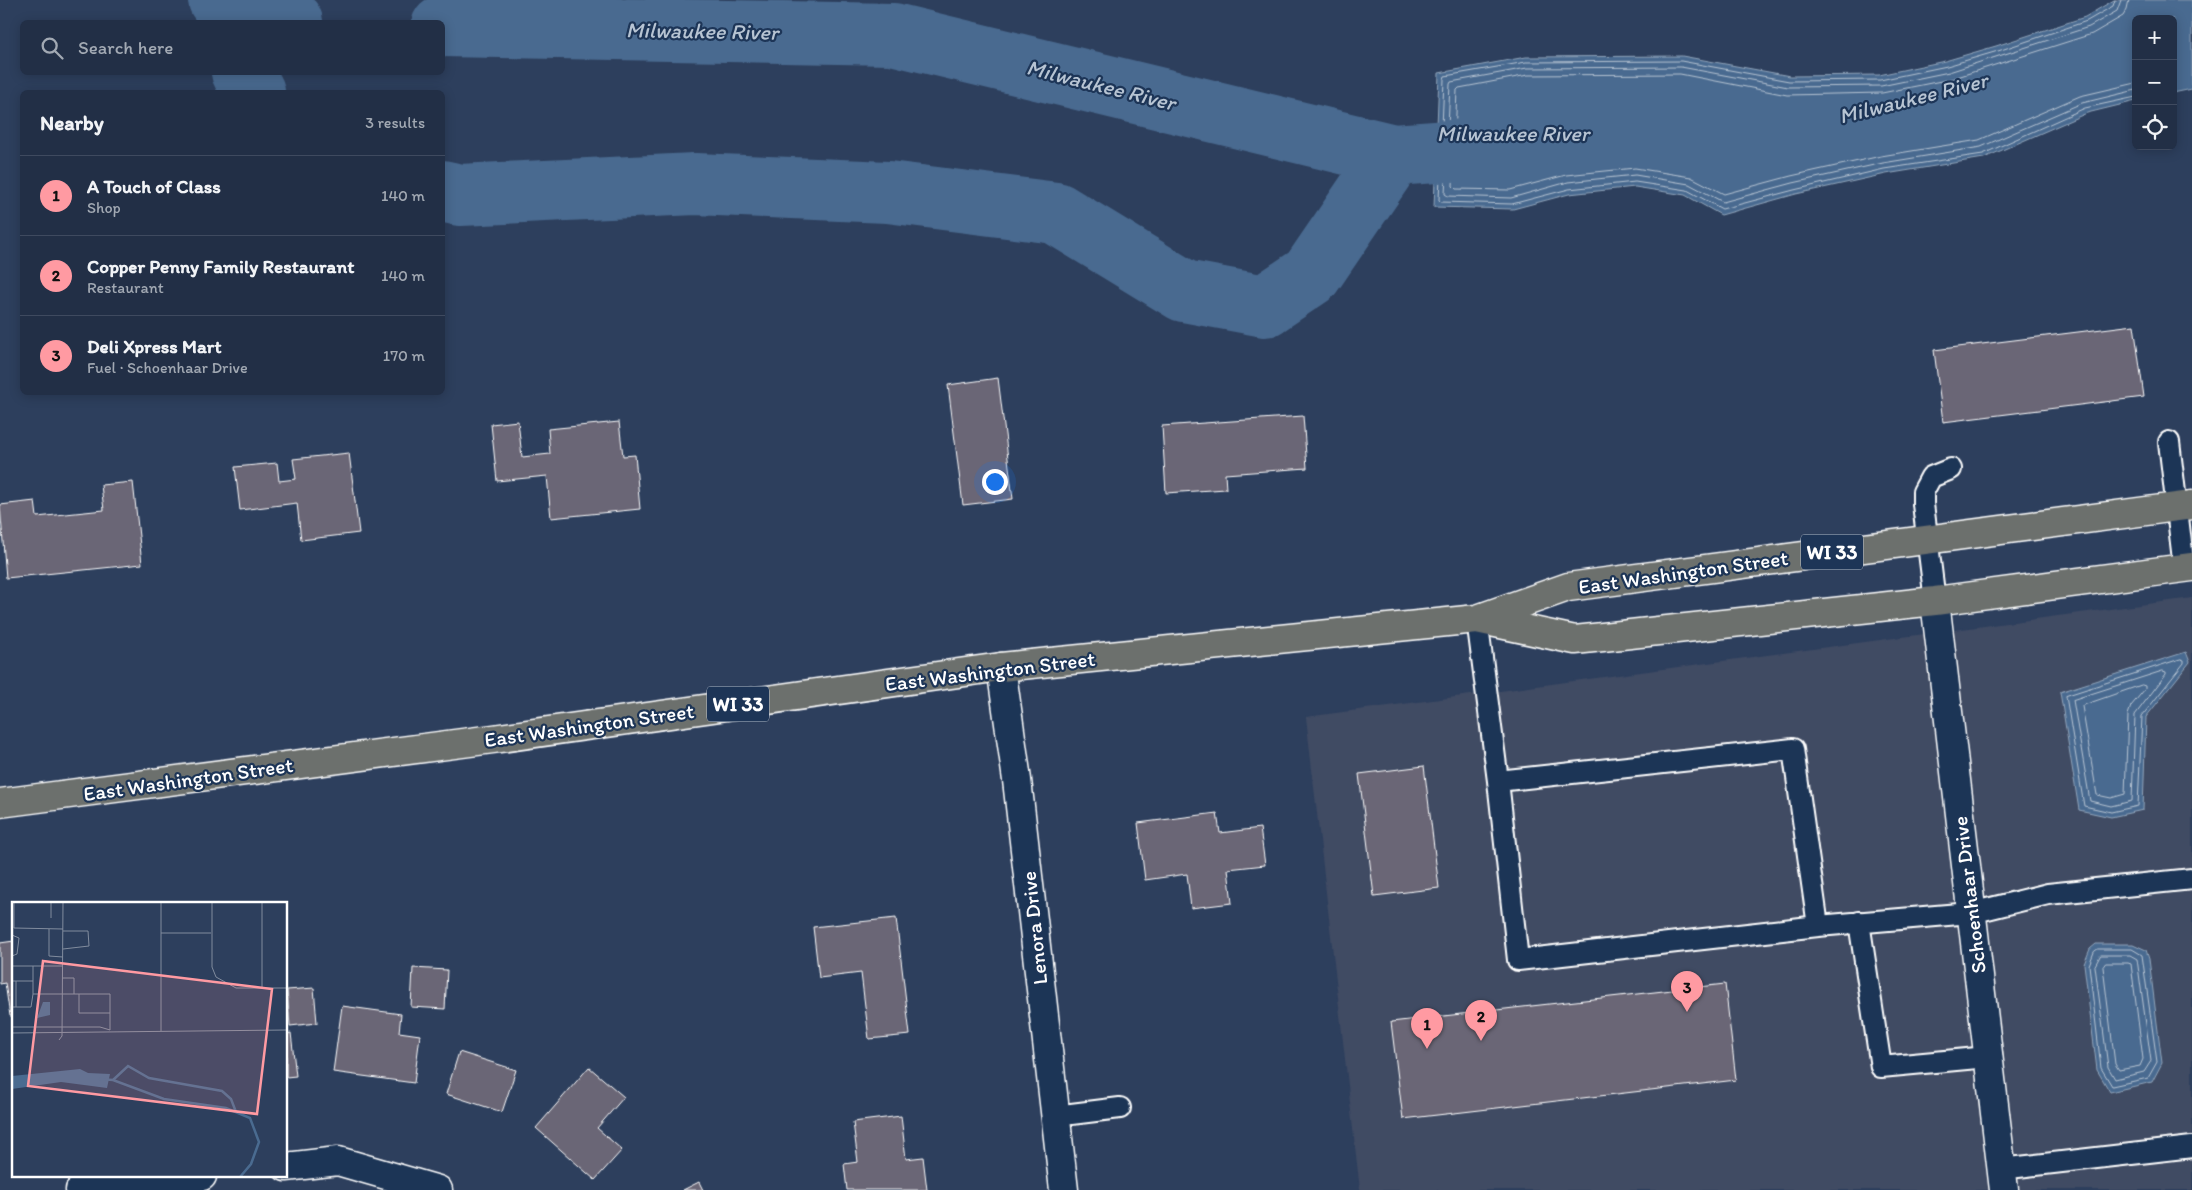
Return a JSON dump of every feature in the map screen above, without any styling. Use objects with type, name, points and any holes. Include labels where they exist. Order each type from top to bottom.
[{"type":"main road","name":"East Washington Street","points":[[0,804],[483,740],[1001,667],[1477,620],[1568,587],[2184,506]]},
{"type":"main road","name":"East Washington Street","points":[[1477,620],[1575,640],[1935,601],[2188,568]]},
{"type":"street","name":"Schoenhaar Drive","points":[[1935,601],[2003,1180]]},
{"type":"street","name":"Lenora Drive","points":[[1001,667],[1017,780],[1064,1190]]},
{"type":"street","points":[[288,1167],[338,1161],[438,1190]]},
{"type":"street","points":[[88,1189],[184,1178]]},
{"type":"lane","points":[[2169,442],[2184,506],[2188,568]]},
{"type":"lane","points":[[1935,601],[1923,492],[1931,477],[1951,470]]},
{"type":"lane","points":[[1477,620],[1498,781],[1518,960],[1818,926],[1971,913],[2048,894],[2192,879]]},
{"type":"lane","points":[[1498,781],[1793,748],[1818,926]]},
{"type":"lane","points":[[1859,922],[1882,1067],[1988,1057]]},
{"type":"lane","points":[[1055,1116],[1120,1108]]},
{"type":"lane","points":[[2003,1180],[2192,1147]]},
{"type":"shaded area","points":[[2192,598],[2192,1190],[1360,1190],[1306,717]]},
{"type":"water","name":"Milwaukee River","points":[[2114,0],[2192,0],[2192,89],[2177,92],[2177,15],[2132,15],[2132,102],[2087,113],[1984,158],[1886,174],[1796,194],[1721,215],[1685,195],[1635,187],[1569,194],[1513,209],[1434,207],[1439,73],[1526,57],[1682,56],[1790,76],[1879,75],[1945,61],[2085,17]]},
{"type":"water","points":[[2186,652],[2190,662],[2146,717],[2143,810],[2111,817],[2079,810],[2060,692]]},
{"type":"water","points":[[2096,944],[2133,944],[2146,950],[2149,959],[2162,1063],[2152,1082],[2110,1092],[2097,1070],[2084,964],[2090,949]]},
{"type":"building","points":[[2134,325],[2144,397],[1943,422],[1934,350]]},
{"type":"building","points":[[998,378],[1013,499],[963,505],[948,385]]},
{"type":"building","points":[[1303,416],[1307,468],[1225,474],[1226,489],[1166,493],[1162,426]]},
{"type":"building","points":[[518,421],[522,457],[550,454],[548,429],[619,422],[623,456],[635,455],[640,509],[551,518],[547,476],[497,481],[491,424]]},
{"type":"building","points":[[349,453],[359,533],[301,540],[297,503],[240,510],[235,467],[277,463],[279,481],[296,479],[293,459]]},
{"type":"building","points":[[133,482],[142,564],[6,578],[0,505],[35,501],[37,517],[104,510],[101,485]]},
{"type":"building","points":[[1424,766],[1439,888],[1374,896],[1359,774]]},
{"type":"building","points":[[1217,813],[1220,833],[1260,828],[1265,865],[1228,869],[1232,903],[1191,908],[1187,874],[1145,880],[1138,823]]},
{"type":"building","points":[[896,918],[910,1035],[869,1039],[861,973],[819,978],[813,927]]},
{"type":"building","points":[[12,941],[12,1016],[10,1016],[5,983],[0,984],[0,943]]},
{"type":"building","points":[[413,968],[447,970],[445,1009],[411,1007]]},
{"type":"building","points":[[1725,984],[1736,1080],[1403,1119],[1391,1022]]},
{"type":"building","points":[[314,988],[317,1023],[290,1026],[288,990]]},
{"type":"building","points":[[342,1006],[401,1014],[399,1032],[420,1035],[414,1083],[333,1072]]},
{"type":"building","points":[[291,1033],[296,1076],[288,1077],[288,1034]]},
{"type":"building","points":[[459,1052],[516,1070],[502,1112],[446,1094]]},
{"type":"building","points":[[589,1067],[624,1097],[597,1128],[622,1150],[595,1180],[536,1128]]},
{"type":"building","points":[[901,1116],[906,1159],[923,1157],[927,1190],[847,1190],[844,1164],[858,1162],[853,1122]]},
{"type":"building","points":[[699,1182],[703,1190],[683,1190]]},
{"type":"waterway","name":"Milwaukee River","points":[[219,0],[285,20]]},
{"type":"waterway","name":"Milwaukee River","points":[[445,26],[893,34],[1393,155],[1522,146]]},
{"type":"waterway","points":[[244,75],[253,90]]},
{"type":"waterway","points":[[445,192],[460,195],[695,184],[888,192],[1056,213],[1184,291],[1265,306],[1311,275],[1393,155]]},
{"type":"place","name":"Deli Xpress Mart","points":[[1687,1012]]},
{"type":"place","name":"Copper Penny Family Restaurant","points":[[1481,1041]]},
{"type":"place","name":"A Touch of Class","points":[[1427,1049]]}]
